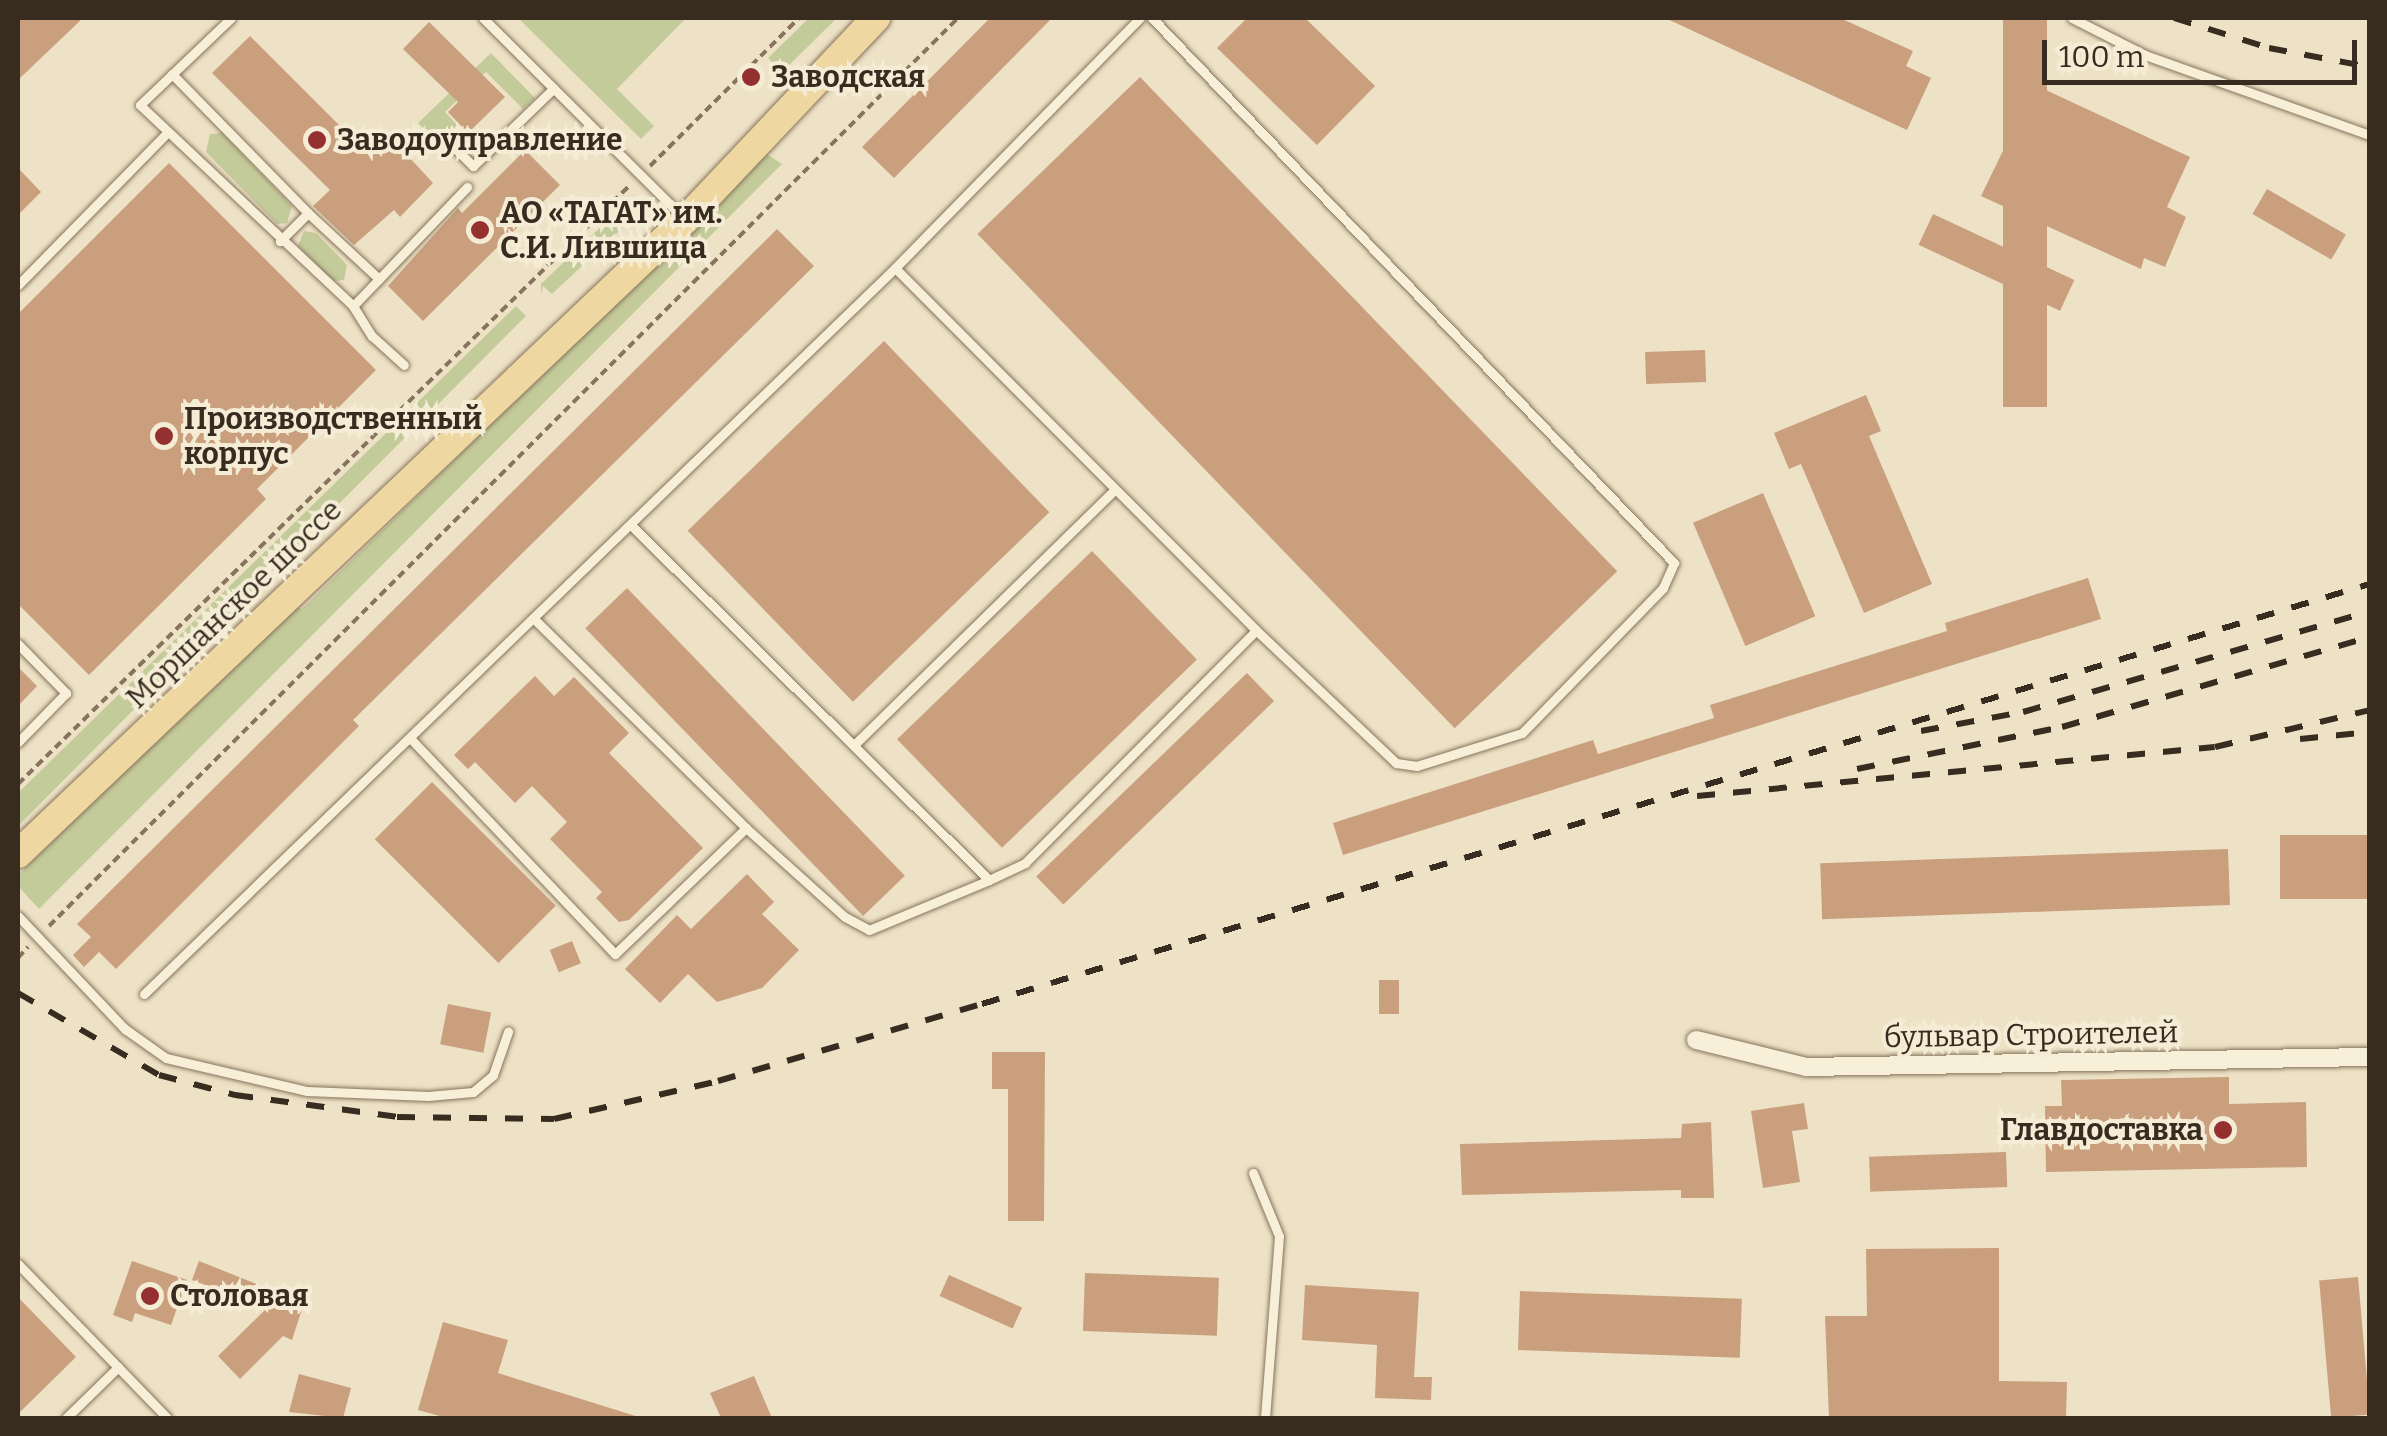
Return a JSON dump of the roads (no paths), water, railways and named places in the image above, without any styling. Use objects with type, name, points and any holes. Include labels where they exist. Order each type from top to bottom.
[{"type":"main road","name":"Моршанское шоссе","points":[[18,854],[686,219],[876,18]]},
{"type":"street","name":"бульвар Строителей","points":[[1696,1040],[1806,1067],[2370,1057]]},
{"type":"lane","points":[[231,18],[140,106],[353,306],[372,336],[404,365]]},
{"type":"lane","points":[[483,18],[686,219]]},
{"type":"lane","points":[[144,994],[895,268],[1140,18]]},
{"type":"lane","points":[[895,268],[1256,630],[1396,763],[1417,766],[1522,733],[1662,588],[1674,563],[1152,18]]},
{"type":"lane","points":[[2072,18],[2145,55],[2370,135]]},
{"type":"lane","points":[[172,74],[308,213],[379,279]]},
{"type":"lane","points":[[452,145],[473,166],[554,88]]},
{"type":"lane","points":[[18,284],[168,132]]},
{"type":"lane","points":[[353,306],[468,187]]},
{"type":"lane","points":[[280,241],[308,213]]},
{"type":"lane","points":[[855,744],[1115,489]]},
{"type":"lane","points":[[631,525],[989,880]]},
{"type":"lane","points":[[533,618],[746,828],[845,917],[869,930],[1025,864],[1256,630]]},
{"type":"lane","points":[[18,644],[66,694],[18,742]]},
{"type":"lane","points":[[410,738],[615,954],[746,828]]},
{"type":"lane","points":[[18,916],[125,1029],[166,1058],[307,1091],[473,1092],[493,1075],[508,1032]]},
{"type":"lane","points":[[1253,1172],[1280,1236],[1264,1418]]},
{"type":"lane","points":[[18,1264],[167,1418]]},
{"type":"lane","points":[[66,1418],[118,1367]]},
{"type":"railway","points":[[2174,18],[2269,48],[2370,67]]},
{"type":"railway","points":[[18,993],[159,1075],[235,1095],[397,1117],[554,1119],[718,1081],[982,1004],[2370,584]]},
{"type":"railway","points":[[1921,731],[2023,712],[2370,611]]},
{"type":"railway","points":[[1857,769],[2062,727],[2370,637]]},
{"type":"railway","points":[[1697,796],[2215,747],[2370,710]]},
{"type":"railway","points":[[2300,739],[2370,732]]},
{"type":"place","name":"Заводская","points":[[751,77]]},
{"type":"place","name":"Заводоуправление","points":[[317,140]]},
{"type":"place","name":"АО «ТАГАТ» им. С.И. Лившица","points":[[480,230]]},
{"type":"place","name":"Производственный корпус","points":[[164,436]]},
{"type":"place","name":"Главдоставка","points":[[2223,1130]]},
{"type":"place","name":"Столовая","points":[[150,1296]]}]
